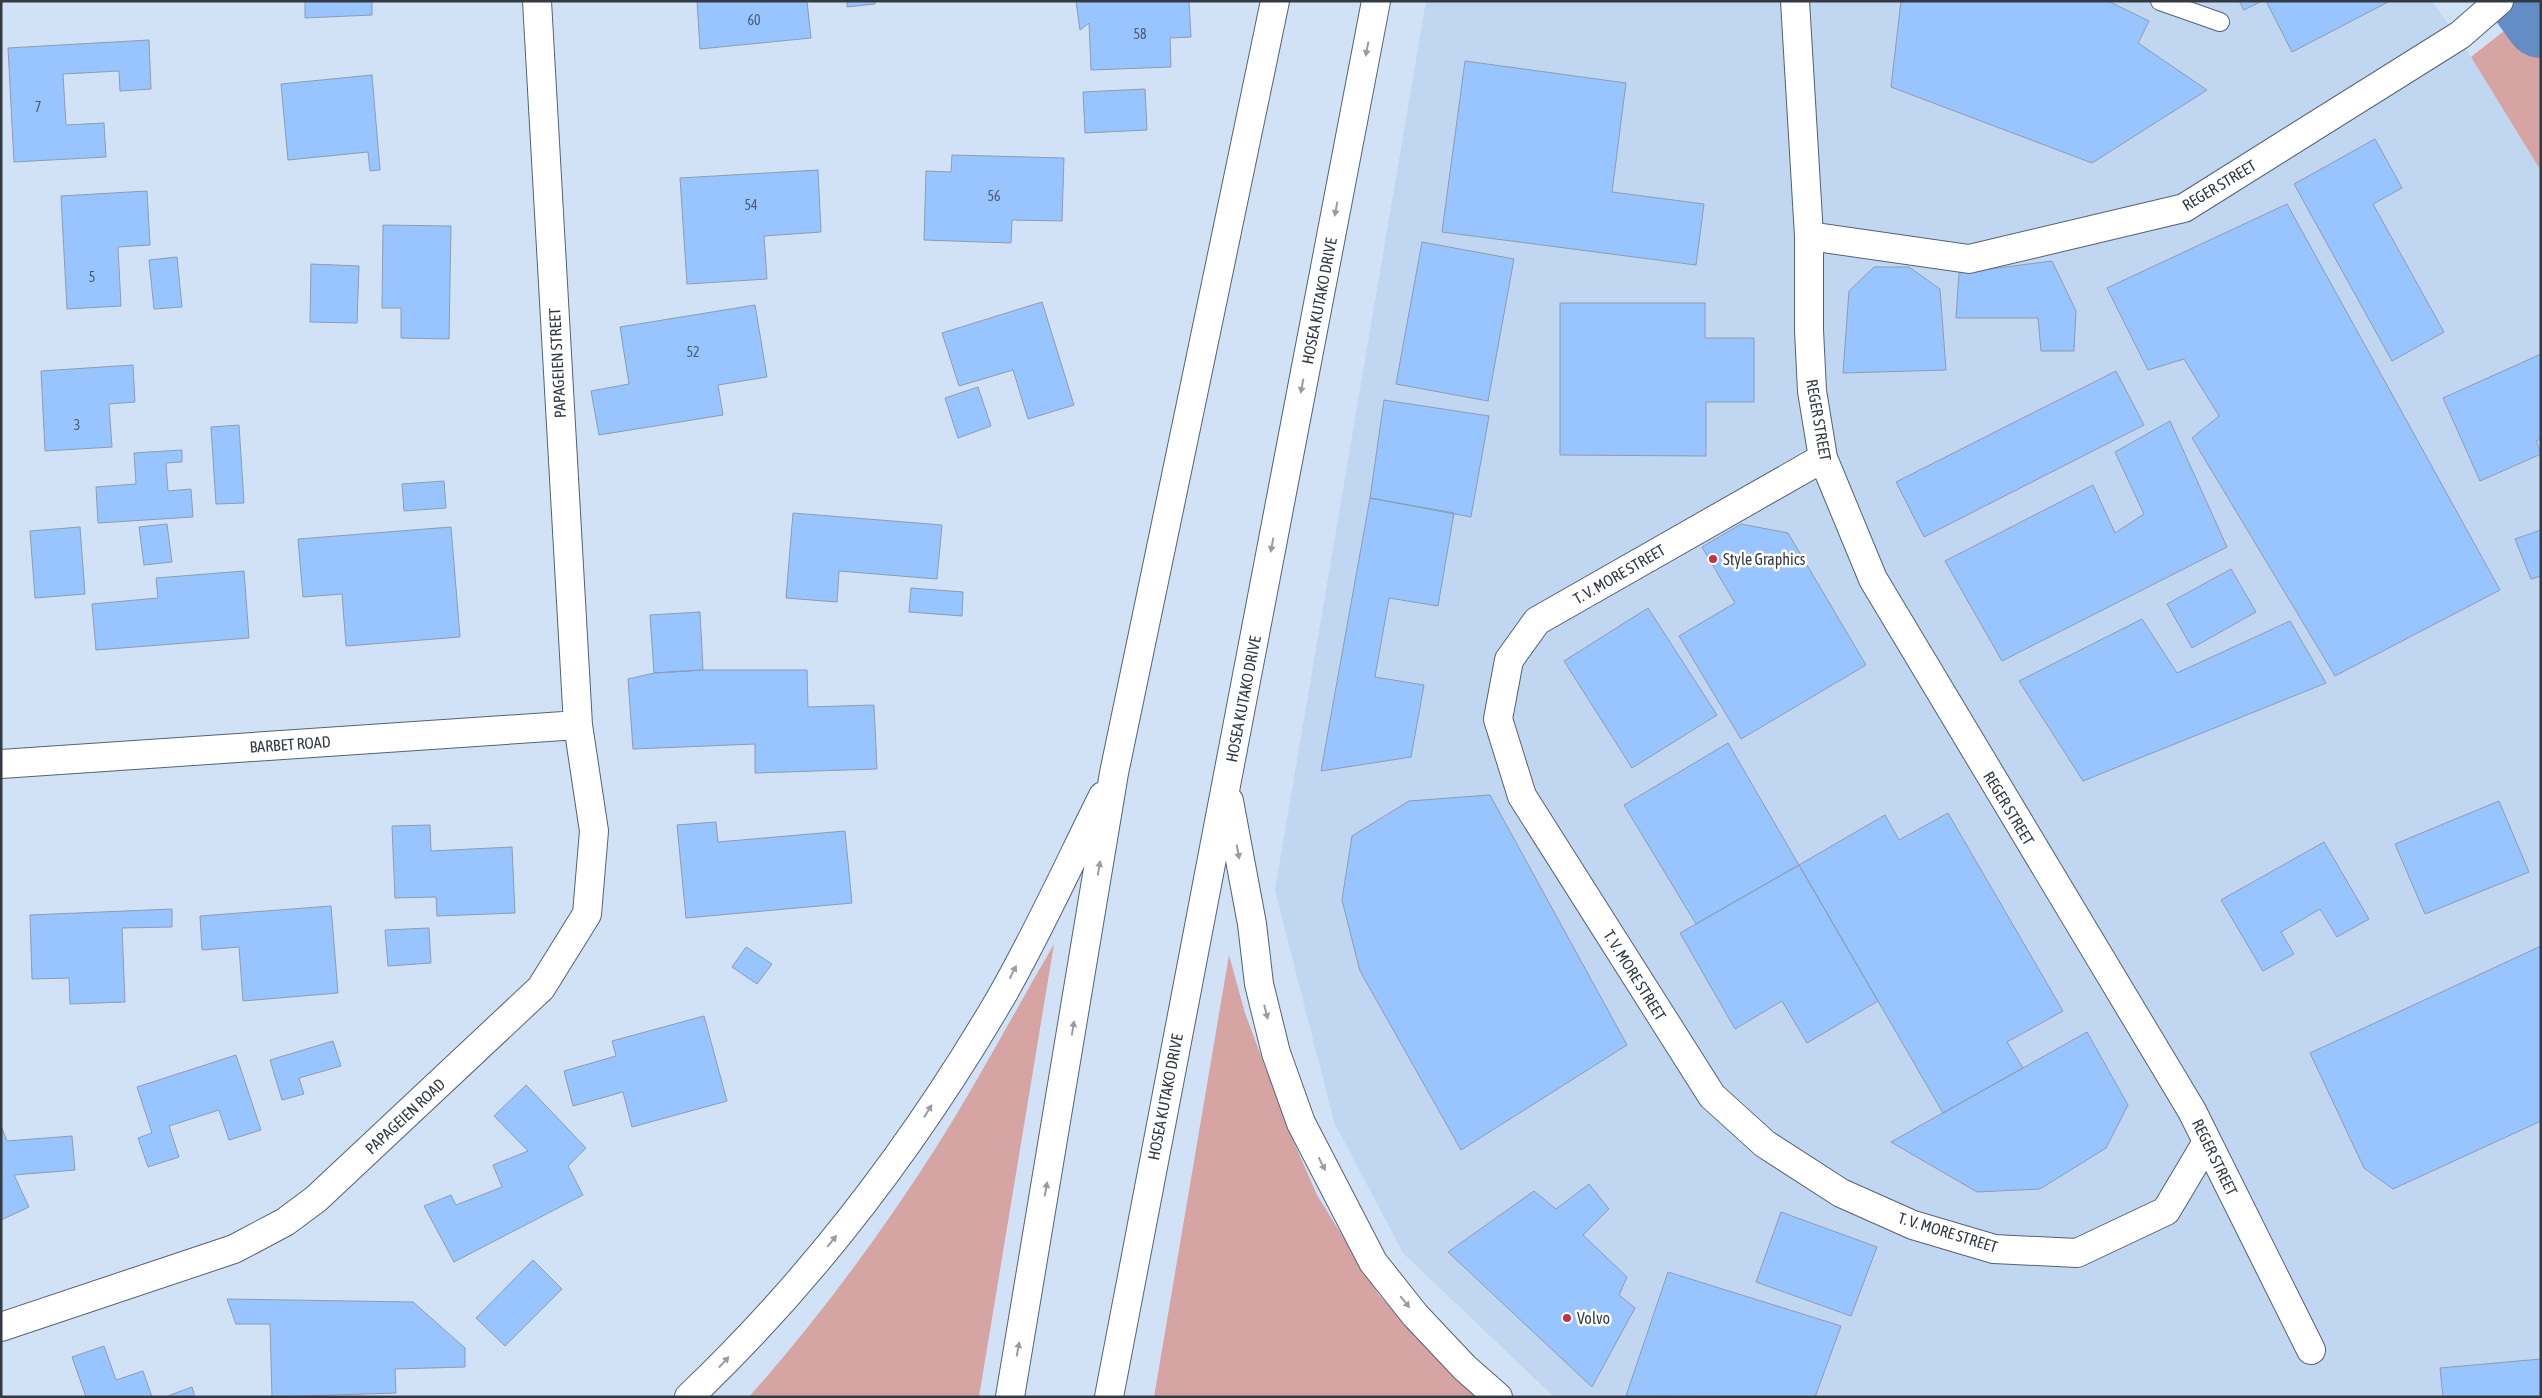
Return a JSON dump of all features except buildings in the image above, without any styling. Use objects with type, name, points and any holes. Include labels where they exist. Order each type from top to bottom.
[{"type":"street","name":"PAPAGEIEN STREET","points":[[537,1],[578,725]]},
{"type":"street","points":[[1010,1397],[1114,773],[1275,1]]},
{"type":"street","name":"HOSEA KUTAKO DRIVE","points":[[1109,1397],[1185,989],[1226,787],[1376,1]]},
{"type":"street","name":"REGER STREET","points":[[1795,1],[1809,236],[1812,391],[1823,458],[1873,579],[2192,1111],[2311,1350]]},
{"type":"street","name":"REGER STREET","points":[[1809,236],[1969,259],[2184,208],[2460,34],[2499,1]]},
{"type":"street","name":"T. V. MORE STREET","points":[[1823,458],[1537,621],[1509,660],[1498,719],[1522,796],[1712,1096],[1765,1144],[1842,1193],[1914,1225],[1994,1249],[2077,1253],[2166,1211],[2207,1142]]},
{"type":"street","name":"BARBET ROAD","points":[[1,764],[578,725]]},
{"type":"street","name":"PAPAGEIEN ROAD","points":[[1,1327],[234,1249],[285,1222],[316,1199],[541,988],[587,914],[594,831],[578,725]]},
{"type":"street","points":[[689,1397],[803,1277],[900,1155],[1000,998],[1114,773]]},
{"type":"street","points":[[1226,787],[1252,924],[1259,984],[1276,1053],[1301,1123],[1373,1262],[1416,1315],[1464,1368],[1498,1397]]},
{"type":"lane","points":[[2160,1],[2220,22]]},
{"type":"shaded area","points":[[1426,1],[2432,1],[2471,57],[2541,171],[2541,1397],[1554,1397],[1403,1253],[1334,1122],[1275,890]]},
{"type":"shaded area","points":[[2537,1],[2541,1],[2541,171],[2471,57],[2528,12]]},
{"type":"shaded area","points":[[1054,944],[979,1397],[749,1397],[824,1307],[916,1179],[967,1096]]},
{"type":"shaded area","points":[[1229,955],[1245,1013],[1289,1131],[1317,1195],[1379,1295],[1481,1397],[1154,1397]]},
{"type":"waterway","points":[[2526,1],[2541,22]]},
{"type":"place","name":"Style Graphics","points":[[1713,559]]},
{"type":"place","name":"Volvo","points":[[1567,1318]]}]
